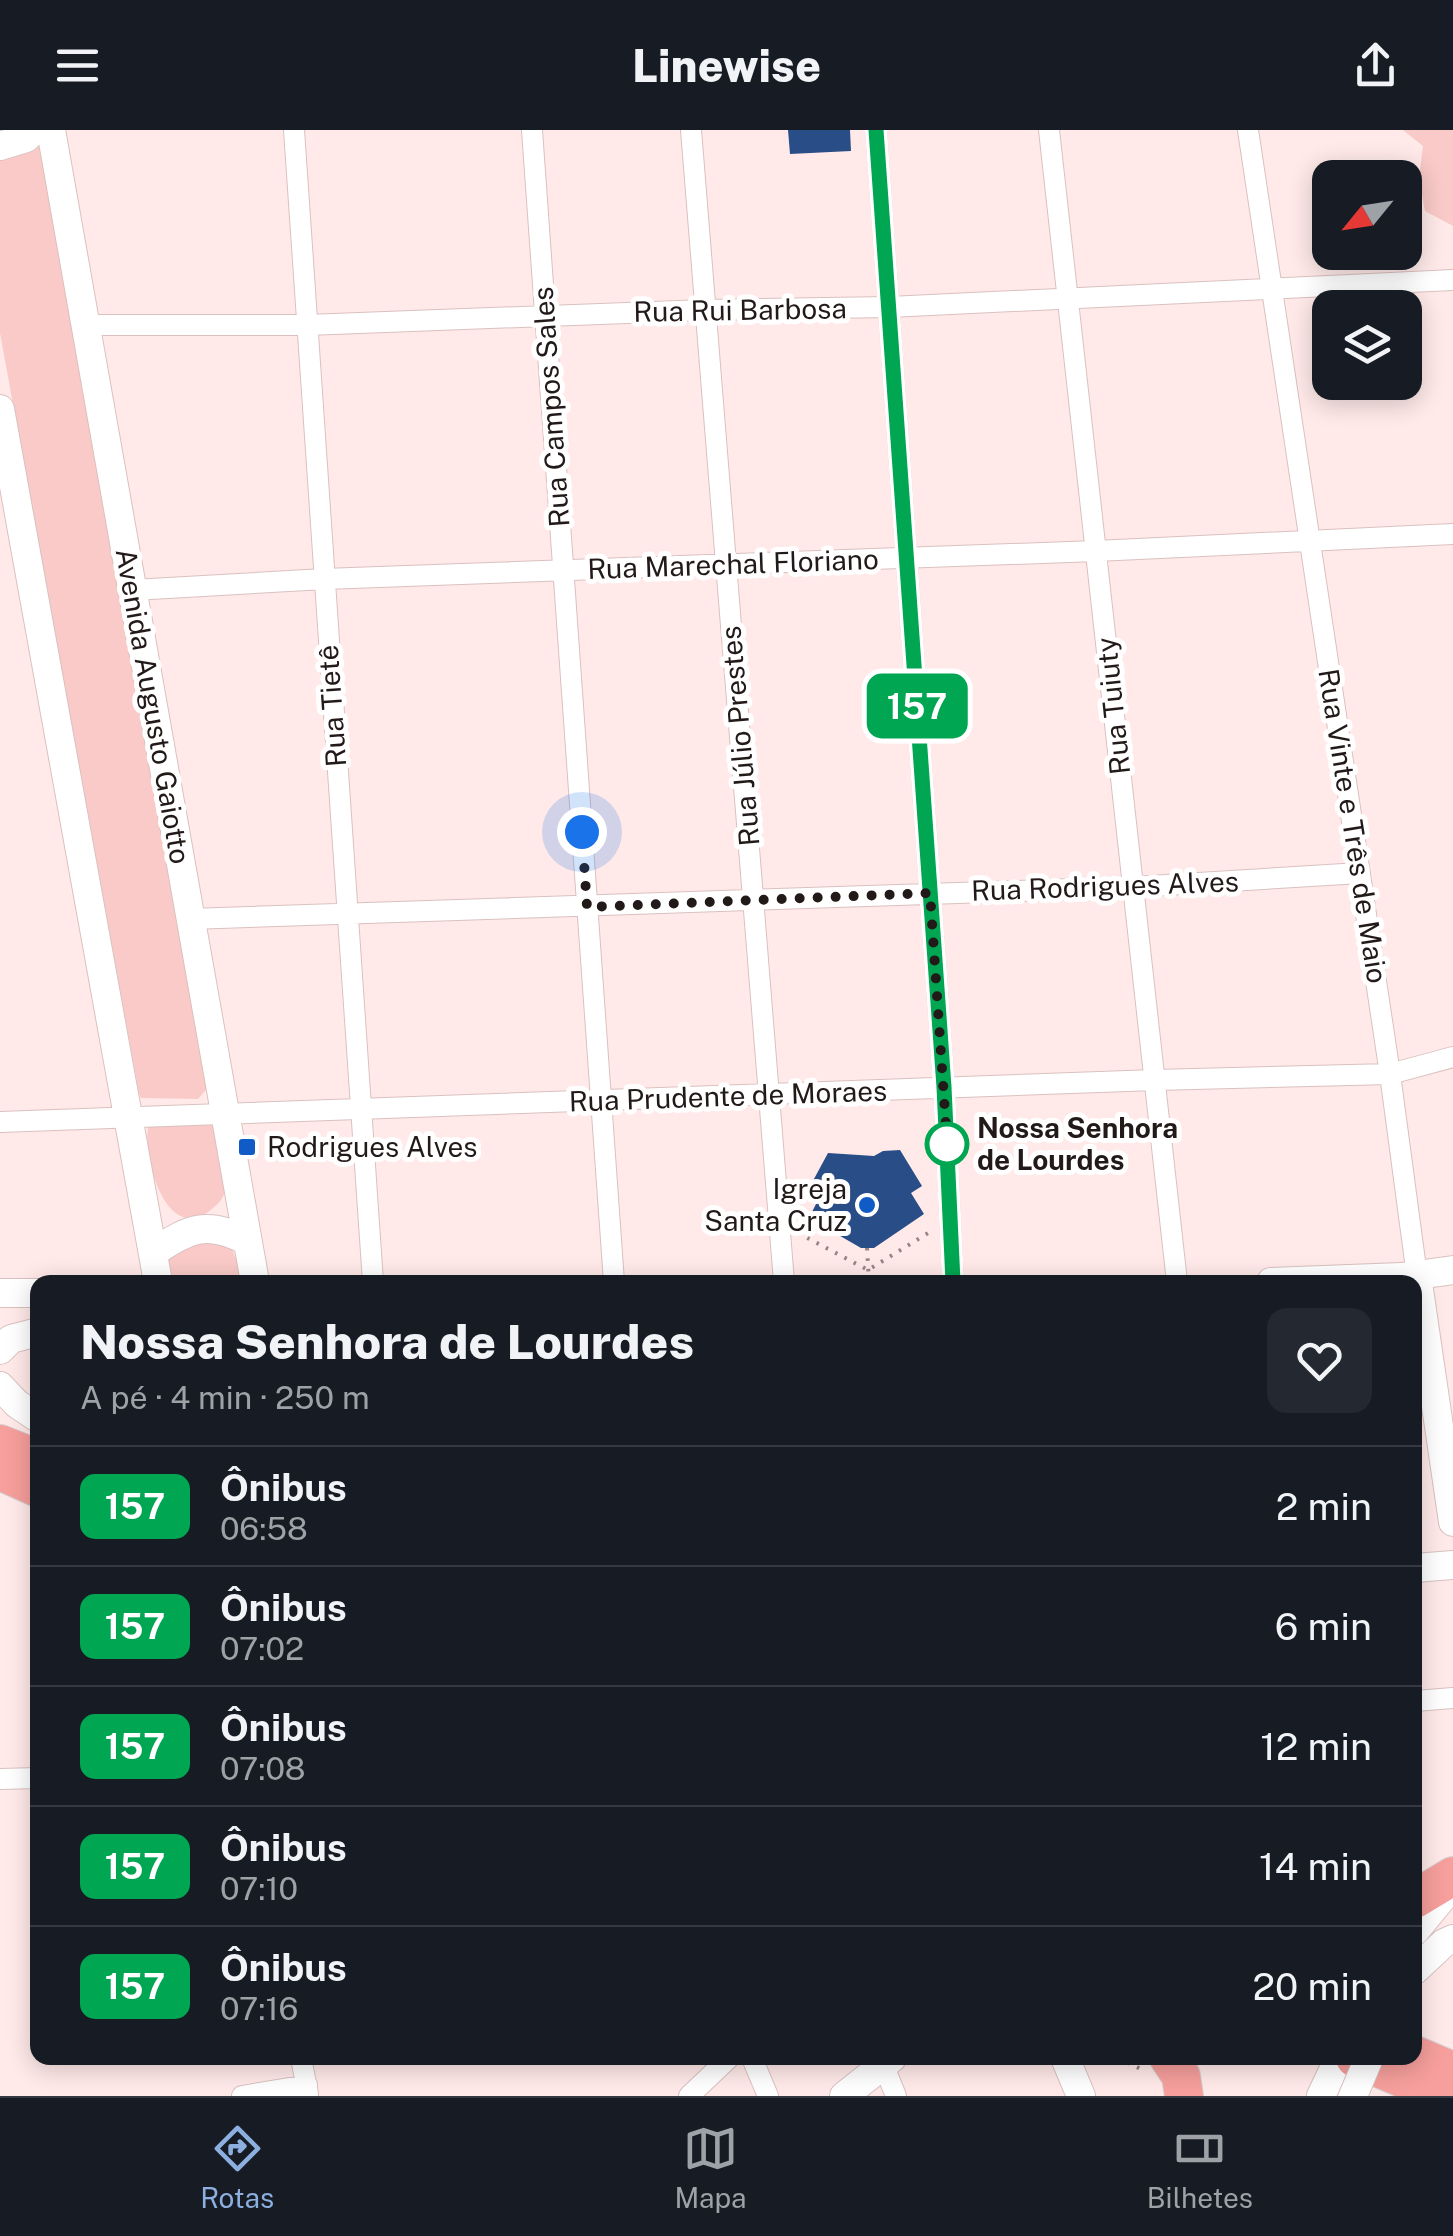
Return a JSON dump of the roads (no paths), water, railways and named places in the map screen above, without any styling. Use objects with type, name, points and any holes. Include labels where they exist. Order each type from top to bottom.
[{"type":"highway","points":[[0,1444],[30,1455]]},
{"type":"highway","points":[[0,1472],[30,1485]]},
{"type":"highway","points":[[1422,1895],[1453,1876]]},
{"type":"highway","points":[[1422,2058],[1453,2071]]},
{"type":"highway","points":[[1173,2065],[1184,2096]]},
{"type":"highway","points":[[1371,2065],[1444,2096]]},
{"type":"street","points":[[0,146],[26,138],[34,130]]},
{"type":"street","name":"Avenida Augusto Gaiotto","points":[[52,130],[254,1275]]},
{"type":"street","name":"Rua Tietê","points":[[294,130],[372,1275]]},
{"type":"street","name":"Rua Campos Sales","points":[[532,130],[613,1275]]},
{"type":"street","name":"Rua Júlio Prestes","points":[[691,130],[783,1275]]},
{"type":"street","points":[[876,130],[944,1087],[953,1275]]},
{"type":"street","name":"Rua Tuiuty","points":[[1049,130],[1176,1275]]},
{"type":"street","name":"Rua Vinte e Três de Maio","points":[[1248,130],[1418,1275]]},
{"type":"street","name":"Rua Rui Barbosa","points":[[86,325],[307,326],[705,310],[889,307],[1453,280]]},
{"type":"street","points":[[0,409],[130,1117],[152,1273]]},
{"type":"street","name":"Rua Marechal Floriano","points":[[133,590],[324,578],[1096,551],[1453,534]]},
{"type":"street","name":"Rua Rodrigues Alves","points":[[190,919],[1133,887],[1360,873]]},
{"type":"street","name":"Rua Prudente de Moraes","points":[[0,1122],[1390,1074],[1453,1057]]},
{"type":"street","points":[[152,1273],[180,1234],[200,1228],[228,1231],[247,1241]]},
{"type":"street","points":[[1422,1275],[1453,1270]]},
{"type":"street","points":[[0,1293],[30,1293]]},
{"type":"street","name":"Rua Vinte e Três de Maio","points":[[1422,1304],[1453,1522]]},
{"type":"street","points":[[0,1350],[11,1339],[30,1334]]},
{"type":"street","points":[[0,1386],[30,1413]]},
{"type":"street","points":[[0,1406],[30,1416]]},
{"type":"street","points":[[1422,1567],[1453,1565]]},
{"type":"street","points":[[1422,1700],[1453,1698]]},
{"type":"street","points":[[0,1779],[30,1778]]},
{"type":"street","points":[[1422,1923],[1453,1885]]},
{"type":"street","points":[[1422,1963],[1444,1943],[1453,1940]]},
{"type":"street","points":[[242,2096],[308,2090],[303,2065]]},
{"type":"street","points":[[689,2096],[722,2065]]},
{"type":"street","points":[[755,2065],[768,2096]]},
{"type":"street","points":[[844,2096],[883,2065]]},
{"type":"street","points":[[889,2065],[896,2096]]},
{"type":"street","points":[[1068,2065],[1080,2096]]},
{"type":"street","points":[[1334,2092],[1338,2065]]},
{"type":"street","points":[[1334,2092],[1362,2065]]},
{"type":"place","name":"Nossa Senhora de Lourdes","points":[[947,1144]]},
{"type":"place","name":"Rodrigues Alves","points":[[247,1147]]},
{"type":"place","name":"Igreja Santa Cruz","points":[[867,1205]]}]
